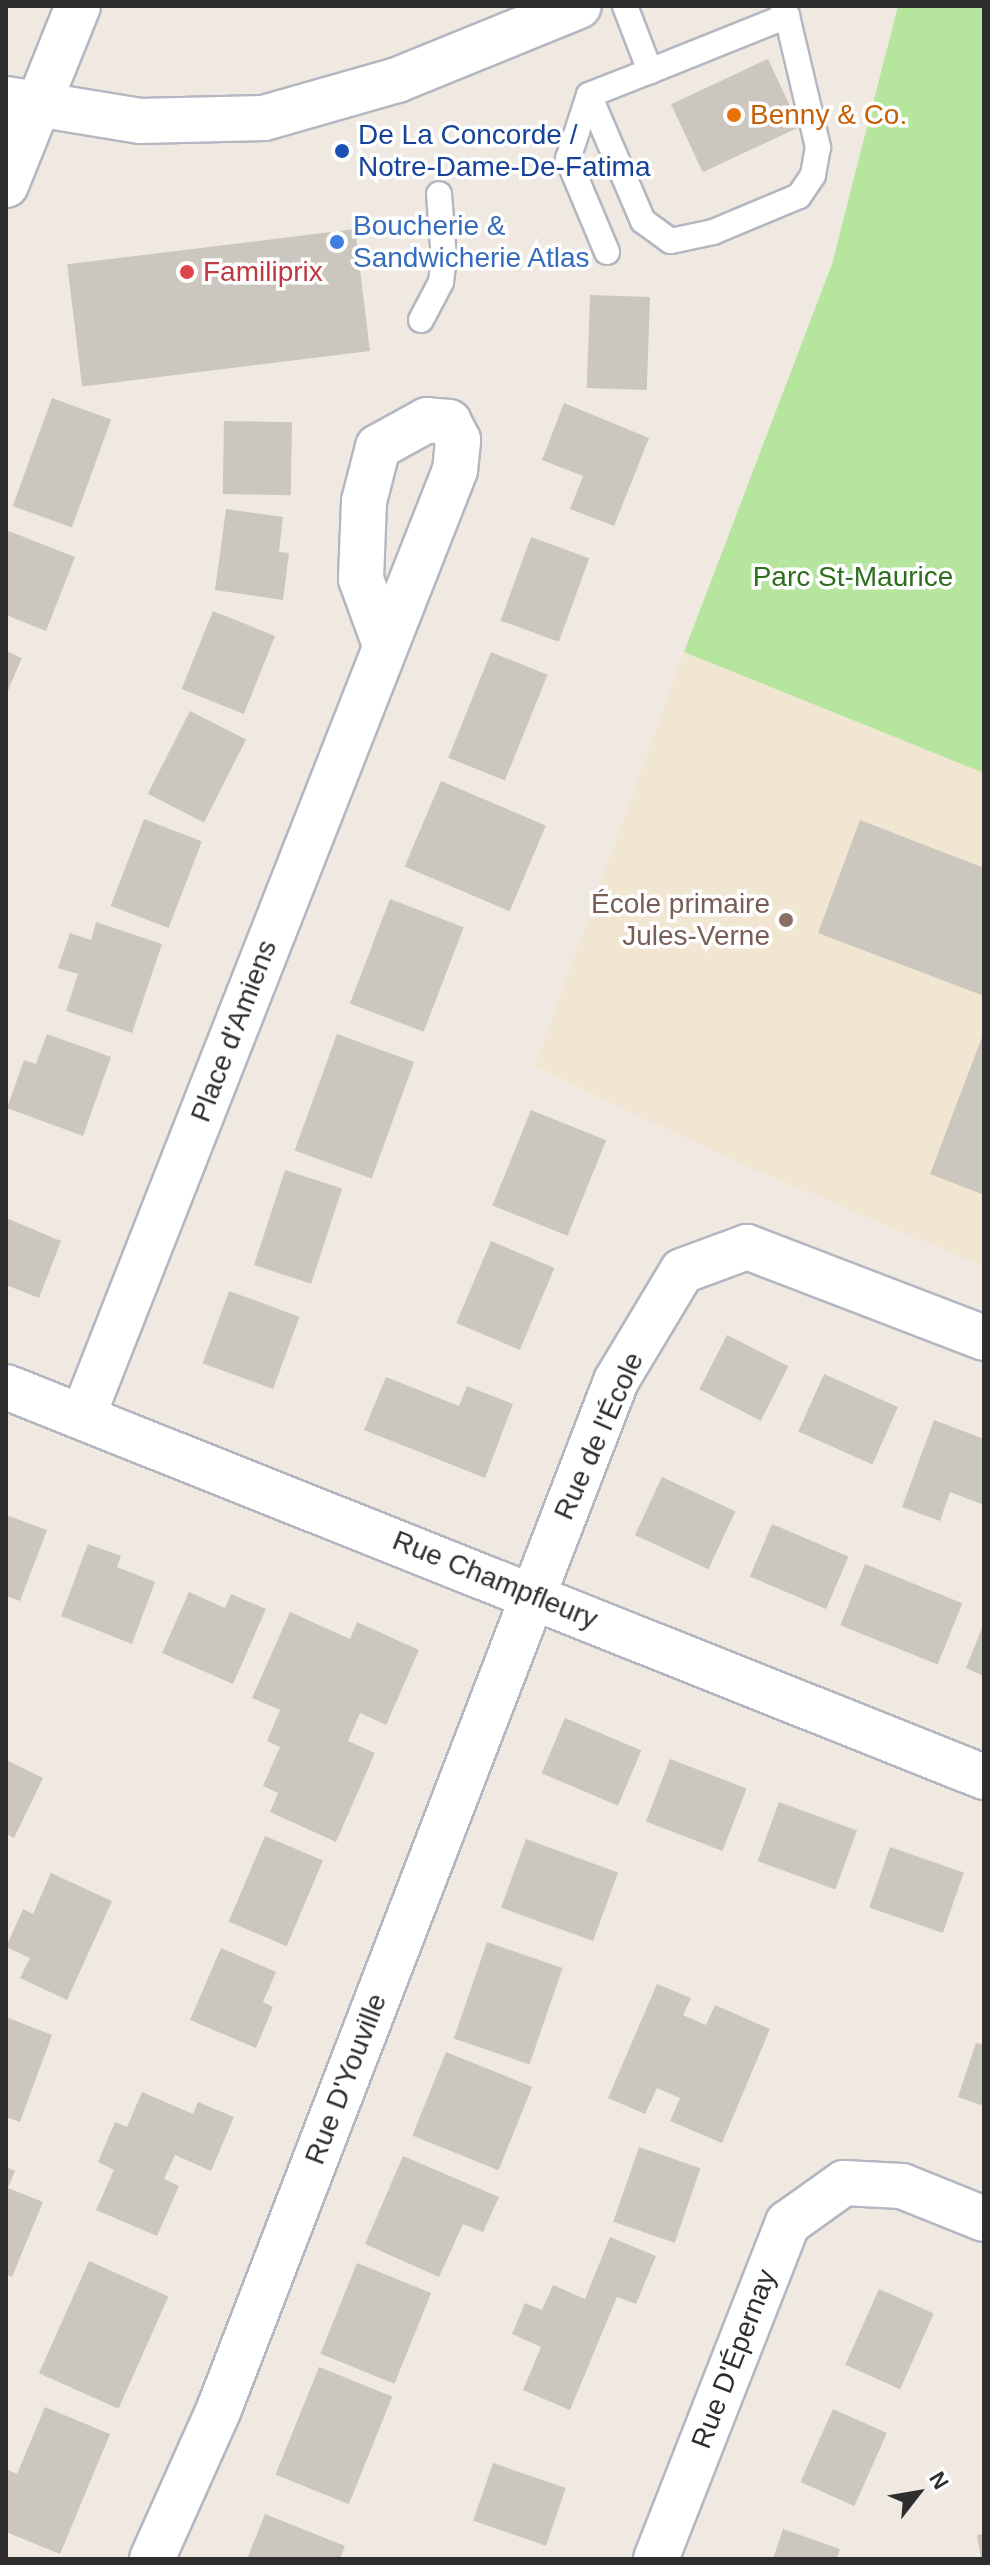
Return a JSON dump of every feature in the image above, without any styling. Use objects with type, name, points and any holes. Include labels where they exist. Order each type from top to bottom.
[{"type":"street","points":[[6,185],[20,102],[78,6]]},
{"type":"street","points":[[20,102],[140,121],[264,118],[397,80],[579,6]]},
{"type":"street","name":"Place d'Amiens","points":[[83,1416],[385,645]]},
{"type":"street","name":"Rue de l'École","points":[[532,1595],[616,1381],[682,1271],[747,1247],[984,1338]]},
{"type":"street","name":"Rue Champfleury","points":[[6,1387],[984,1777]]},
{"type":"street","name":"Rue D'Youville","points":[[152,2559],[219,2409],[532,1595]]},
{"type":"street","name":"Rue D'Épernay","points":[[656,2559],[788,2223],[844,2183],[902,2186],[984,2219]]},
{"type":"lane","points":[[625,6],[650,71]]},
{"type":"lane","points":[[785,11],[816,161],[799,196],[713,232],[684,240],[661,236],[637,213],[589,95],[785,11]]},
{"type":"lane","points":[[589,95],[568,159],[607,252]]},
{"type":"lane","points":[[421,320],[441,282],[444,259],[439,194]]},
{"type":"shaded area","name":"École primaire Jules-Verne","points":[[684,652],[984,773],[984,1267],[723,1156],[535,1066]]},
{"type":"green space","name":"Parc St-Maurice","points":[[898,6],[984,6],[984,773],[684,652],[832,264]]},
{"type":"building","name":"Benny & Co.","points":[[768,59],[800,127],[703,172],[671,104]]},
{"type":"building","points":[[355,229],[370,351],[82,386],[67,264]]},
{"type":"building","points":[[590,295],[650,297],[647,390],[587,388]]},
{"type":"building","points":[[52,398],[111,420],[72,528],[13,506]]},
{"type":"building","points":[[564,403],[649,438],[614,526],[570,509],[583,476],[542,460]]},
{"type":"building","points":[[224,421],[292,422],[291,495],[223,494]]},
{"type":"building","points":[[226,509],[283,517],[279,552],[289,553],[283,600],[215,590]]},
{"type":"building","points":[[6,530],[75,557],[46,631],[6,615]]},
{"type":"building","points":[[531,537],[589,558],[559,642],[501,621]]},
{"type":"building","points":[[213,611],[275,636],[244,714],[182,689]]},
{"type":"building","points":[[6,651],[22,658],[6,695]]},
{"type":"building","points":[[491,652],[548,675],[505,781],[448,758]]},
{"type":"building","points":[[190,711],[246,740],[204,822],[148,794]]},
{"type":"building","points":[[441,781],[546,826],[510,911],[405,867]]},
{"type":"building","points":[[144,819],[202,841],[169,928],[111,906]]},
{"type":"building","points":[[860,820],[984,868],[984,996],[818,933]]},
{"type":"building","points":[[390,899],[464,927],[424,1032],[350,1004]]},
{"type":"building","points":[[96,922],[162,944],[132,1033],[66,1011],[78,974],[58,968],[70,933],[91,940]]},
{"type":"building","points":[[984,1032],[984,1195],[930,1174]]},
{"type":"building","points":[[47,1034],[111,1057],[83,1136],[7,1108],[24,1060],[36,1064]]},
{"type":"building","points":[[337,1034],[414,1062],[372,1179],[295,1151]]},
{"type":"building","points":[[531,1110],[606,1140],[568,1236],[492,1205]]},
{"type":"building","points":[[285,1170],[342,1189],[311,1284],[254,1265]]},
{"type":"building","points":[[6,1218],[61,1241],[39,1298],[6,1285]]},
{"type":"building","points":[[491,1241],[555,1268],[520,1350],[456,1323]]},
{"type":"building","points":[[229,1291],[299,1317],[273,1389],[203,1363]]},
{"type":"building","points":[[727,1335],[788,1366],[761,1421],[699,1389]]},
{"type":"building","points":[[824,1374],[898,1407],[872,1464],[798,1432]]},
{"type":"building","points":[[386,1377],[459,1406],[467,1386],[513,1404],[485,1478],[364,1430]]},
{"type":"building","points":[[934,1420],[984,1439],[984,1505],[950,1492],[940,1521],[902,1507]]},
{"type":"building","points":[[662,1477],[735,1511],[708,1569],[635,1535]]},
{"type":"building","points":[[6,1515],[47,1530],[20,1601],[6,1596]]},
{"type":"building","points":[[772,1524],[848,1556],[826,1609],[750,1576]]},
{"type":"building","points":[[88,1544],[121,1556],[117,1567],[155,1582],[132,1644],[61,1616]]},
{"type":"building","points":[[865,1564],[962,1603],[938,1665],[840,1625]]},
{"type":"building","points":[[189,1592],[225,1608],[231,1594],[266,1609],[233,1684],[162,1653]]},
{"type":"building","points":[[290,1612],[350,1639],[357,1622],[419,1650],[386,1725],[360,1713],[348,1741],[375,1753],[336,1842],[270,1812],[278,1793],[263,1786],[280,1747],[267,1741],[280,1710],[252,1698]]},
{"type":"building","points":[[984,1623],[984,1676],[966,1668]]},
{"type":"building","points":[[565,1718],[641,1750],[618,1806],[542,1773]]},
{"type":"building","points":[[670,1759],[747,1788],[723,1851],[646,1822]]},
{"type":"building","points":[[6,1760],[43,1778],[14,1838],[6,1834]]},
{"type":"building","points":[[779,1802],[857,1830],[835,1890],[757,1861]]},
{"type":"building","points":[[265,1836],[323,1861],[287,1946],[229,1922]]},
{"type":"building","points":[[526,1839],[618,1873],[593,1941],[501,1908]]},
{"type":"building","points":[[890,1847],[964,1872],[943,1933],[869,1908]]},
{"type":"building","points":[[51,1873],[112,1901],[67,2000],[20,1978],[30,1958],[6,1947],[23,1909],[33,1914]]},
{"type":"building","points":[[487,1942],[563,1968],[529,2064],[454,2038]]},
{"type":"building","points":[[221,1948],[276,1972],[263,2002],[273,2007],[256,2048],[190,2020]]},
{"type":"building","points":[[657,1984],[691,1998],[683,2015],[706,2025],[715,2005],[770,2029],[722,2143],[670,2121],[680,2098],[657,2088],[645,2114],[608,2098]]},
{"type":"building","points":[[6,2017],[52,2035],[20,2122],[6,2117]]},
{"type":"building","points":[[976,2043],[984,2045],[984,2106],[958,2097]]},
{"type":"building","points":[[446,2052],[532,2087],[499,2170],[412,2135]]},
{"type":"building","points":[[142,2092],[193,2114],[198,2102],[234,2117],[211,2171],[175,2155],[164,2179],[179,2186],[157,2236],[96,2210],[114,2170],[98,2162],[115,2122],[127,2127]]},
{"type":"building","points":[[639,2147],[700,2168],[675,2243],[613,2222]]},
{"type":"building","points":[[403,2156],[499,2197],[483,2232],[463,2224],[439,2277],[365,2244]]},
{"type":"building","points":[[6,2167],[15,2171],[8,2188],[43,2202],[12,2277],[6,2274]]},
{"type":"building","points":[[610,2237],[656,2256],[636,2304],[617,2297],[570,2410],[523,2390],[541,2347],[512,2334],[525,2303],[542,2310],[553,2285],[585,2299]]},
{"type":"building","points":[[89,2261],[168,2296],[118,2409],[39,2373]]},
{"type":"building","points":[[357,2263],[431,2293],[394,2384],[320,2354]]},
{"type":"building","points":[[879,2289],[934,2313],[900,2389],[845,2365]]},
{"type":"building","points":[[319,2367],[392,2397],[349,2504],[276,2475]]},
{"type":"building","points":[[45,2407],[110,2434],[60,2554],[6,2532],[6,2469],[17,2474]]},
{"type":"building","points":[[833,2409],[887,2433],[854,2506],[800,2482]]},
{"type":"building","points":[[493,2463],[566,2488],[546,2546],[473,2521]]},
{"type":"building","points":[[265,2514],[345,2546],[340,2559],[247,2559]]},
{"type":"building","points":[[783,2529],[840,2549],[836,2559],[773,2559]]},
{"type":"building","points":[[984,2534],[984,2559],[981,2559],[977,2535]]},
{"type":"place","name":"Benny & Co.","points":[[734,115]]},
{"type":"place","name":"De La Concorde / Notre-Dame-De-Fatima","points":[[342,151]]},
{"type":"place","name":"Boucherie & Sandwicherie Atlas","points":[[337,242]]},
{"type":"place","name":"Familiprix","points":[[187,272]]},
{"type":"place","name":"École primaire Jules-Verne","points":[[786,920]]}]
